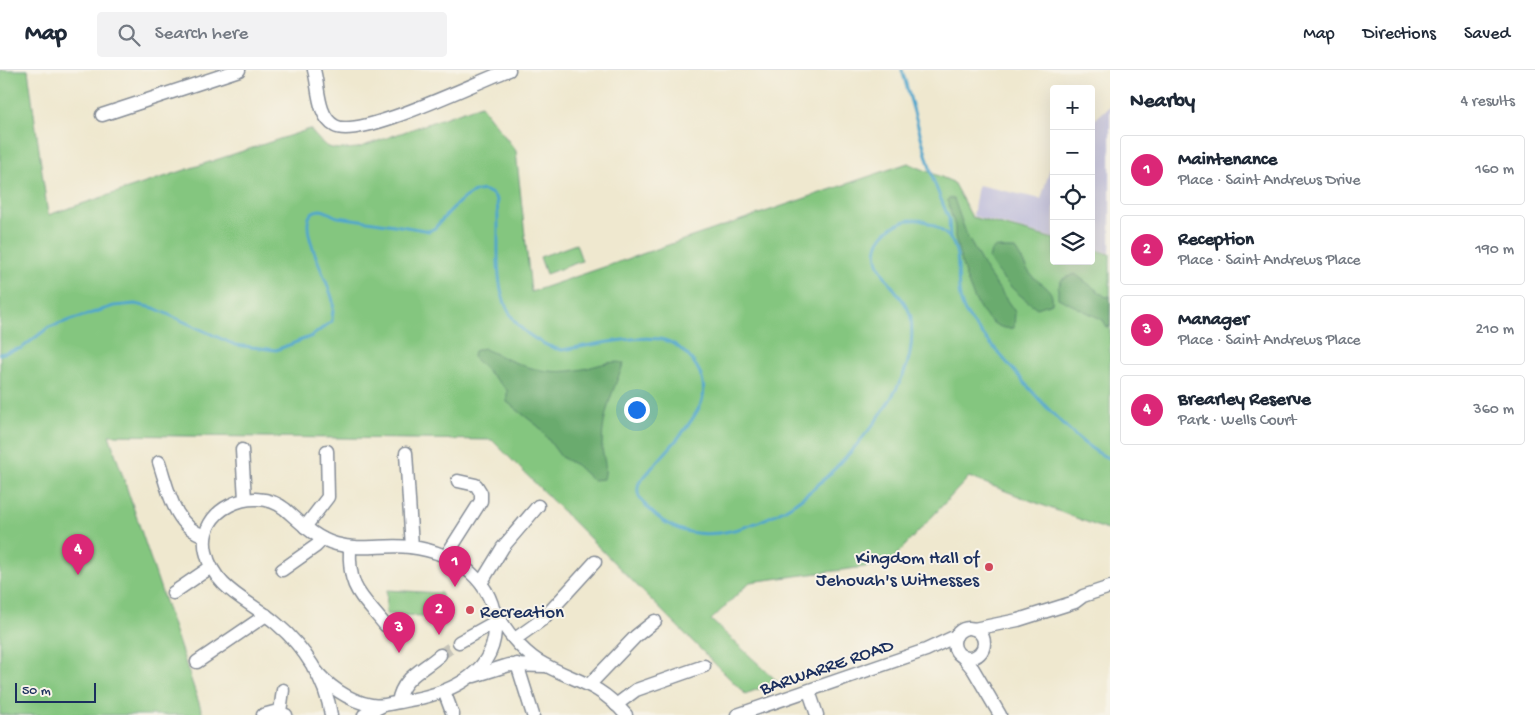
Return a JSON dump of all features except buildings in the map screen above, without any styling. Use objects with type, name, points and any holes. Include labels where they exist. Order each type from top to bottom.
[{"type":"street","points":[[102,115],[239,70]]},
{"type":"street","points":[[314,70],[321,106],[327,118],[336,127],[353,129],[370,125],[509,70]]},
{"type":"street","points":[[242,450],[245,499]]},
{"type":"street","points":[[304,527],[328,497],[327,451]]},
{"type":"street","points":[[406,453],[412,547]]},
{"type":"street","points":[[159,462],[180,517],[191,530],[205,536]]},
{"type":"street","points":[[446,556],[481,501],[481,493],[476,485],[470,482],[458,481]]},
{"type":"street","points":[[554,668],[517,664],[494,669],[468,678],[444,691],[420,698],[374,706],[356,700],[327,683],[286,632],[266,615],[228,589],[211,567],[206,552],[205,536],[210,524],[220,512],[233,503],[245,499],[258,498],[275,502],[304,527],[323,539],[350,547],[412,547],[446,556],[469,570],[481,583],[503,625],[533,657],[590,684],[617,710],[626,715]]},
{"type":"street","points":[[481,583],[503,547],[538,506]]},
{"type":"street","points":[[282,570],[323,539]]},
{"type":"street","points":[[350,547],[349,570],[352,581],[385,625]]},
{"type":"street","points":[[515,639],[548,615],[595,562]]},
{"type":"street","points":[[172,593],[211,567]]},
{"type":"street","points":[[1000,715],[973,669],[960,654],[955,645],[956,636],[965,629],[974,629],[1018,620],[1075,602],[1083,596],[1110,587]]},
{"type":"street","points":[[468,678],[478,670],[490,651],[494,640],[495,622],[492,603]]},
{"type":"street","points":[[197,662],[266,615]]},
{"type":"street","points":[[960,654],[970,658],[982,648],[996,631],[1018,620]]},
{"type":"street","points":[[590,684],[636,636],[655,621]]},
{"type":"street","points":[[458,642],[495,622]]},
{"type":"street","points":[[974,629],[981,634],[984,680],[992,704]]},
{"type":"street","name":"BARWARRE ROAD","points":[[737,715],[926,650],[956,636]]},
{"type":"street","name":"BARWARRE ROAD","points":[[926,650],[944,650],[960,654]]},
{"type":"street","points":[[364,715],[393,703],[404,683],[440,655]]},
{"type":"street","points":[[517,664],[533,715]]},
{"type":"street","points":[[617,710],[636,690],[704,666]]},
{"type":"street","points":[[313,667],[323,684],[330,715]]},
{"type":"street","points":[[263,715],[283,714],[283,690]]},
{"type":"street","points":[[444,691],[453,715]]},
{"type":"street","points":[[808,691],[817,715]]},
{"type":"shaded area","points":[[1110,106],[1110,253],[1095,249],[1095,119]]},
{"type":"shaded area","points":[[1050,169],[1050,237],[973,216],[978,185],[1041,199]]},
{"type":"green space","points":[[0,70],[28,70],[48,215],[310,129],[321,142],[335,149],[358,148],[481,105],[516,151],[531,292],[908,163],[953,182],[972,217],[1050,238],[1050,265],[1095,265],[1095,250],[1110,254],[1110,531],[969,477],[888,564],[750,582],[711,620],[778,682],[745,694],[492,440],[109,435],[203,715],[0,715]]},
{"type":"green space","points":[[950,198],[954,199],[967,236],[986,270],[1015,312],[1014,328],[1001,327],[990,320],[980,309],[973,295],[955,237],[955,227],[947,200]]},
{"type":"green space","points":[[576,244],[582,261],[546,274],[540,257]]},
{"type":"green space","points":[[996,247],[1015,249],[1032,276],[1049,290],[1052,303],[1037,308],[1010,286],[989,259],[991,251]]},
{"type":"green space","points":[[1075,274],[1106,297],[1110,296],[1110,327],[1107,327],[1103,320],[1058,298],[1058,288],[1062,279]]},
{"type":"green space","points":[[483,348],[508,360],[543,370],[568,371],[608,363],[624,363],[609,403],[602,434],[602,450],[605,464],[604,479],[592,480],[576,465],[561,457],[539,427],[507,402],[507,390],[473,357],[474,351]]},
{"type":"green space","points":[[387,590],[442,593],[441,617],[386,614]]},
{"type":"waterway","points":[[902,70],[934,182],[949,219],[950,239]]},
{"type":"waterway","points":[[0,354],[22,348],[49,327],[114,306],[135,304],[154,308],[235,345],[276,350],[312,336],[332,321],[333,304],[331,294],[309,236],[308,223],[311,214],[323,210],[338,217],[429,231],[435,228],[464,198],[481,191],[490,193],[497,200],[499,276],[502,294],[508,311],[519,326],[541,342],[562,350],[628,339],[664,340],[679,348],[698,369],[704,387],[700,406],[679,437],[639,483],[638,494],[649,509],[663,521],[679,529],[695,533],[712,534],[745,527],[778,513],[795,503],[832,472],[867,433],[882,412],[906,368],[910,355],[912,333],[911,319],[906,305],[880,267],[877,259],[878,243],[888,230],[895,225],[911,220],[919,220],[939,229],[954,244],[958,261],[962,305],[975,326],[1036,396],[1072,433],[1097,452],[1110,459]]},
{"type":"tunnel","points":[[440,655],[459,642]]},
{"type":"place","name":"Kingdom Hall of Jehovah's Witnesses","points":[[989,567]]},
{"type":"place","name":"Brearley Reserve","points":[[78,575]]},
{"type":"place","name":"Maintenance","points":[[455,587]]},
{"type":"place","name":"Recreation","points":[[470,610]]},
{"type":"place","name":"Reception","points":[[439,635]]},
{"type":"place","name":"Manager","points":[[399,653]]}]
